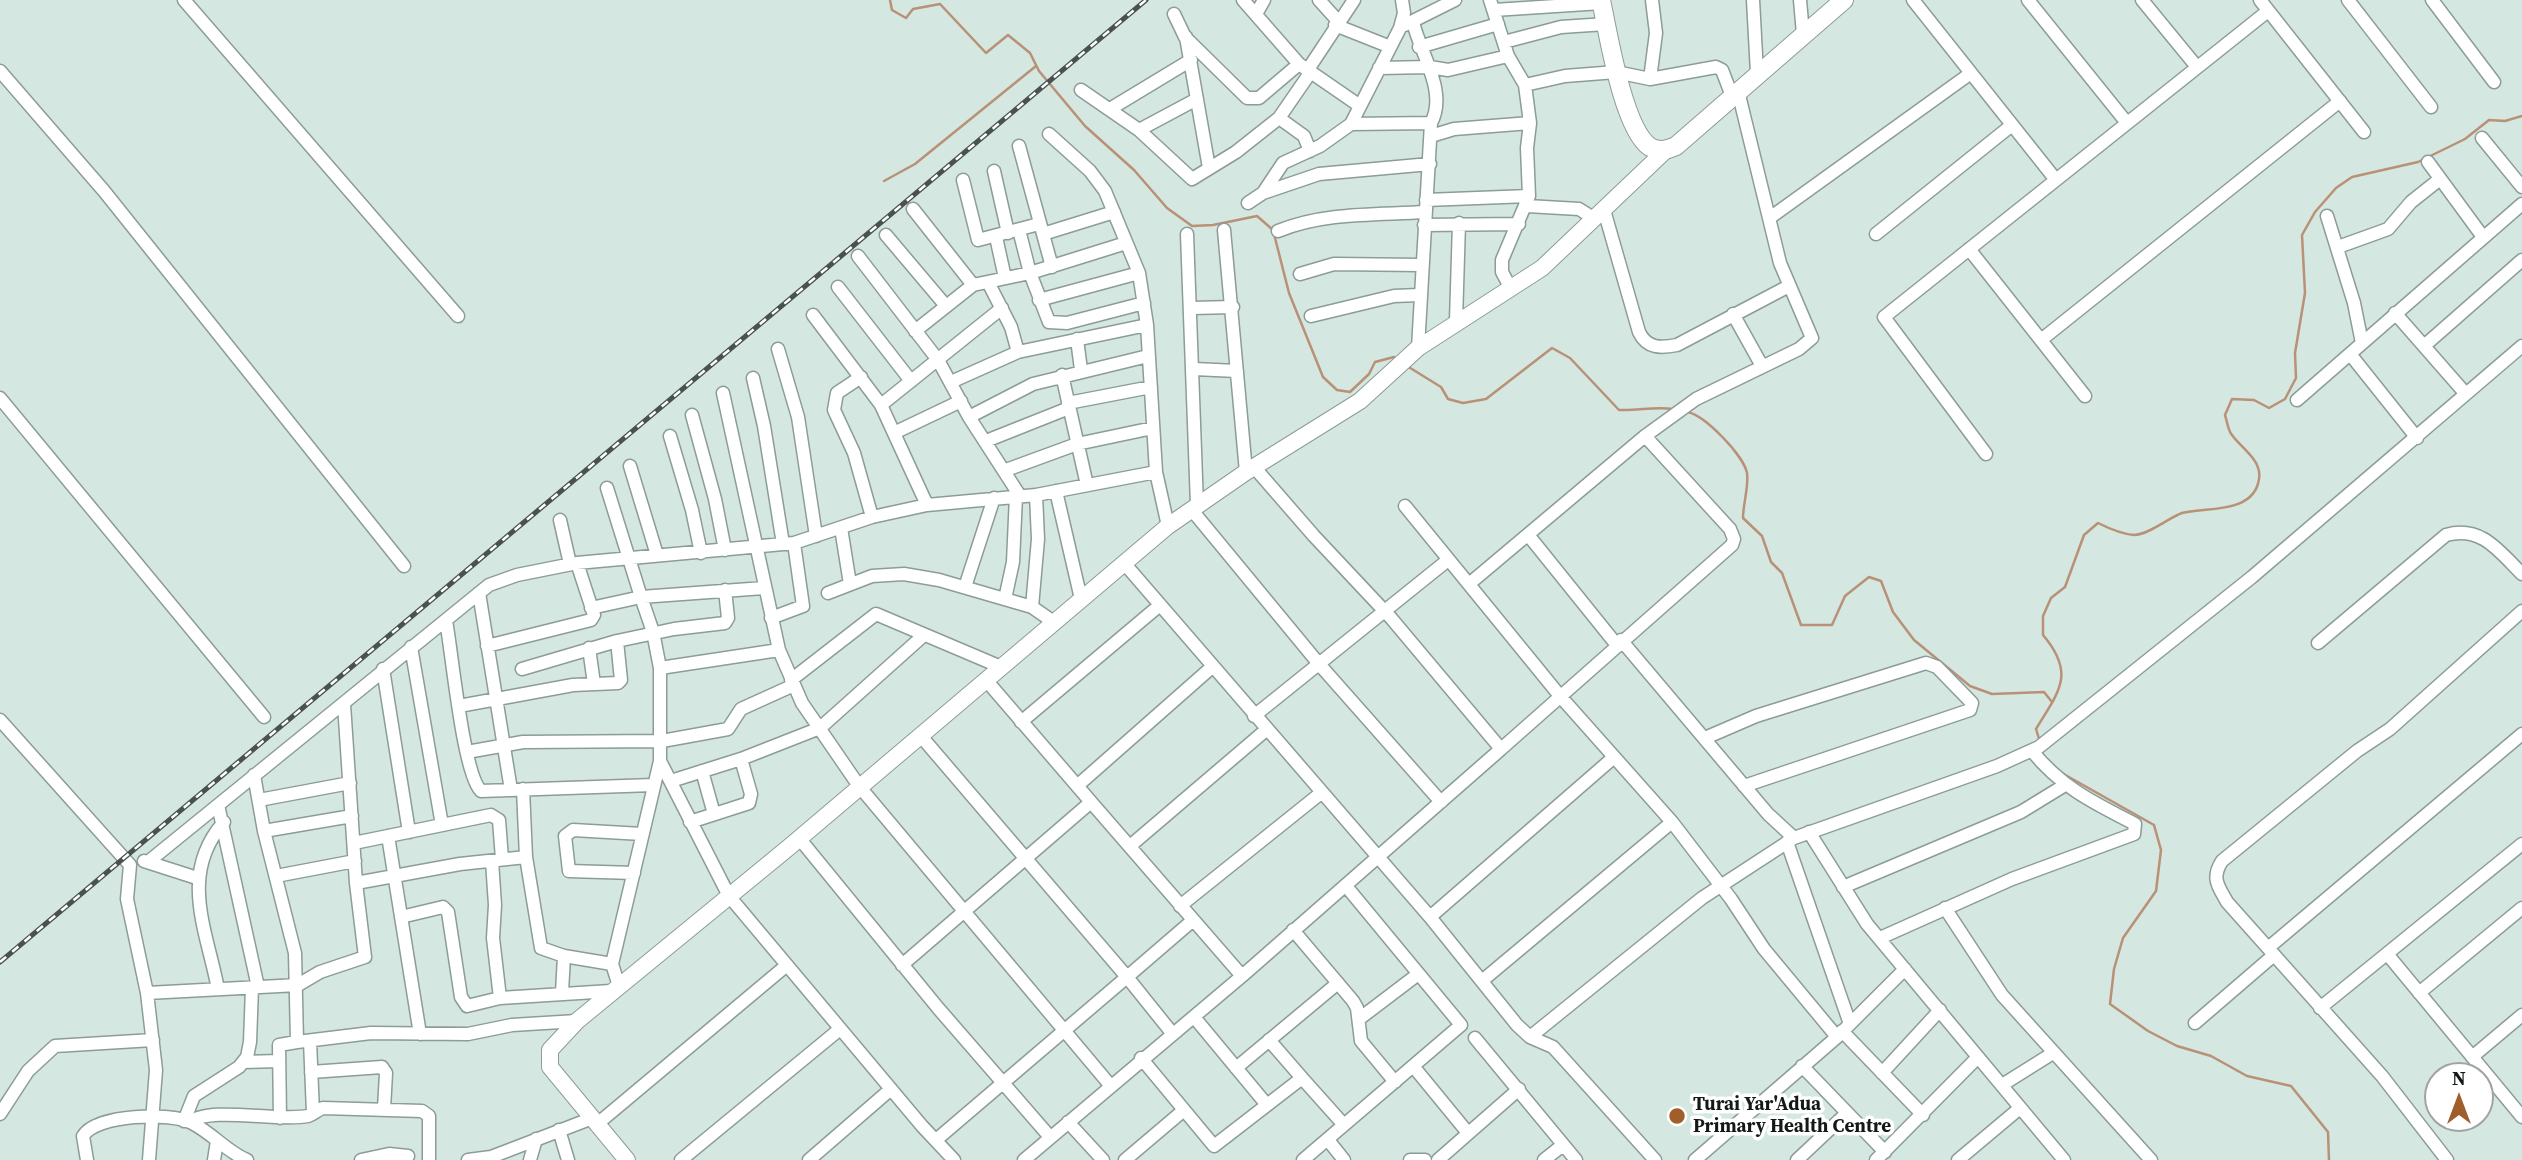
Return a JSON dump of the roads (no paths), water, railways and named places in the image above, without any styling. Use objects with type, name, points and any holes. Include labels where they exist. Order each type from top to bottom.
[{"type":"main road","points":[[1602,1],[1616,72],[1636,131],[1652,148],[1665,150],[1676,146],[1844,0]]},
{"type":"street","points":[[184,0],[458,316]]},
{"type":"street","points":[[1243,0],[1305,69],[1360,106]]},
{"type":"street","points":[[1256,14],[1264,0]]},
{"type":"street","points":[[1319,0],[1336,23],[1388,46]]},
{"type":"street","points":[[1081,90],[1139,130],[1187,177],[1196,177],[1236,152],[1279,118],[1305,69],[1354,0]]},
{"type":"street","points":[[1263,193],[1278,167],[1310,151],[1352,124],[1388,46],[1400,28],[1404,13],[1402,0]]},
{"type":"street","points":[[1400,28],[1455,0]]},
{"type":"street","points":[[1650,79],[1656,33],[1652,0]]},
{"type":"street","points":[[1753,0],[1757,73]]},
{"type":"street","points":[[1800,0],[1803,34]]},
{"type":"street","points":[[1913,0],[2056,180]]},
{"type":"street","points":[[2028,0],[2127,123]]},
{"type":"street","points":[[2142,0],[2197,67]]},
{"type":"street","points":[[2348,0],[2431,107]]},
{"type":"street","points":[[2432,0],[2494,82]]},
{"type":"street","points":[[1510,287],[1502,272],[1502,260],[1528,201],[1527,148],[1530,123],[1525,85],[1508,56],[1492,5],[1602,1]]},
{"type":"street","points":[[1986,454],[1884,317],[2197,67],[2264,5],[2364,132]]},
{"type":"street","points":[[1174,14],[1185,37],[1191,60],[1209,168]]},
{"type":"street","points":[[1413,22],[1419,47],[1430,67],[1435,116],[1431,130],[1421,265],[1418,348]]},
{"type":"street","points":[[1419,47],[1498,24]]},
{"type":"street","points":[[1504,42],[1561,27],[1606,24]]},
{"type":"street","points":[[1185,37],[1252,100],[1305,69]]},
{"type":"street","points":[[1379,68],[1430,67],[1448,70],[1508,56]]},
{"type":"street","points":[[1110,109],[1191,60]]},
{"type":"street","points":[[1469,584],[1645,436],[1696,400],[1799,349],[1812,338],[1789,286],[1735,93],[1720,68],[1650,79],[1616,72],[1556,78],[1525,85]]},
{"type":"street","points":[[0,71],[104,191],[404,566]]},
{"type":"street","points":[[1771,217],[1971,73]]},
{"type":"street","points":[[1139,130],[1197,100]]},
{"type":"street","points":[[2041,340],[2340,101]]},
{"type":"street","points":[[1279,118],[1304,136],[1310,151]]},
{"type":"street","points":[[1352,124],[1454,130],[1530,123]]},
{"type":"street","points":[[1876,234],[2012,125]]},
{"type":"street","points":[[1049,134],[1090,171],[1105,191],[1139,273],[1147,325],[1156,472],[1168,526]]},
{"type":"street","points":[[2482,138],[2522,187]]},
{"type":"street","points":[[1019,146],[1052,267]]},
{"type":"street","points":[[627,1160],[550,1067],[550,1050],[577,1021],[799,838],[1168,526],[1250,469],[1360,401],[1418,348],[1542,268],[1665,150]]},
{"type":"street","points":[[2428,162],[2483,237]]},
{"type":"street","points":[[1248,203],[1263,193],[1319,174],[1430,164]]},
{"type":"street","points":[[994,171],[1008,233],[1030,273],[1046,320],[1055,324],[1144,303]]},
{"type":"street","points":[[2338,247],[2388,229],[2411,202],[2440,178]]},
{"type":"street","points":[[963,180],[978,240],[1114,212]]},
{"type":"street","points":[[1278,231],[1298,223],[1331,216],[1425,213],[1528,201],[1599,214]]},
{"type":"street","points":[[2297,400],[2522,204]]},
{"type":"street","points":[[913,209],[973,285]]},
{"type":"street","points":[[1425,213],[1459,223],[1519,224]]},
{"type":"street","points":[[1599,214],[1643,341],[1662,348],[1678,345],[1789,286]]},
{"type":"street","points":[[2327,216],[2338,247],[2362,343]]},
{"type":"street","points":[[1456,321],[1459,223]]},
{"type":"street","points":[[1224,230],[1237,370],[1250,469],[1384,610],[1501,748]]},
{"type":"street","points":[[1004,278],[1008,233]]},
{"type":"street","points":[[1187,234],[1194,369],[1194,507],[1319,664],[1441,802]]},
{"type":"street","points":[[886,235],[946,306]]},
{"type":"street","points":[[915,331],[973,285],[1052,267],[1126,243]]},
{"type":"street","points":[[1969,249],[2085,396]]},
{"type":"street","points":[[858,256],[938,360],[969,417],[1006,470],[1018,496],[1013,562],[1005,598]]},
{"type":"street","points":[[2424,346],[2522,260]]},
{"type":"street","points":[[1300,274],[1334,264],[1421,265]]},
{"type":"street","points":[[1039,300],[1139,273]]},
{"type":"street","points":[[988,282],[1002,308],[1018,352]]},
{"type":"street","points":[[838,287],[911,381]]},
{"type":"street","points":[[1311,316],[1394,296],[1419,295]]},
{"type":"street","points":[[1192,308],[1233,307]]},
{"type":"street","points":[[881,405],[1002,308]]},
{"type":"street","points":[[2395,313],[2465,393]]},
{"type":"street","points":[[1733,314],[1762,366]]},
{"type":"street","points":[[813,315],[881,405],[896,432],[927,505]]},
{"type":"street","points":[[951,382],[1018,352],[1147,325]]},
{"type":"street","points":[[1077,339],[1081,370]]},
{"type":"street","points":[[1530,1037],[1720,884],[1791,840],[2035,749],[2252,578],[2521,347]]},
{"type":"street","points":[[778,349],[798,417],[816,536]]},
{"type":"street","points":[[2350,354],[2417,438]]},
{"type":"street","points":[[969,417],[1033,384],[1081,370],[1149,356]]},
{"type":"street","points":[[1194,369],[1237,370]]},
{"type":"street","points":[[1062,375],[1087,485]]},
{"type":"street","points":[[861,377],[836,393],[834,410],[854,453],[872,517]]},
{"type":"street","points":[[752,378],[803,606],[771,618]]},
{"type":"street","points":[[986,442],[1069,405],[1151,387]]},
{"type":"street","points":[[723,393],[771,618],[779,650],[792,683],[859,786],[1110,1085]]},
{"type":"street","points":[[0,398],[264,717]]},
{"type":"street","points":[[896,432],[961,401]]},
{"type":"street","points":[[692,415],[715,499],[725,551]]},
{"type":"street","points":[[1006,470],[1077,444],[1153,428]]},
{"type":"street","points":[[670,436],[692,510],[701,553]]},
{"type":"street","points":[[1024,1160],[1141,1058],[1194,1017],[1379,859],[1618,642],[1732,545],[1734,539],[1730,529],[1679,470],[1645,436]]},
{"type":"street","points":[[630,466],[657,555]]},
{"type":"street","points":[[148,862],[489,585],[517,575],[573,564],[789,544],[872,517],[927,505],[1037,495],[1156,472]]},
{"type":"street","points":[[607,488],[653,632],[660,668],[662,741],[660,761],[612,964],[615,988]]},
{"type":"street","points":[[1056,491],[1081,599]]},
{"type":"street","points":[[1032,607],[1037,495]]},
{"type":"street","points":[[965,587],[994,498]]},
{"type":"street","points":[[1405,506],[1560,696],[1672,822],[1720,884],[1764,949],[1923,1115]]},
{"type":"street","points":[[1037,523],[1061,512]]},
{"type":"street","points":[[487,646],[591,620],[594,615],[573,564],[560,520]]},
{"type":"street","points":[[841,528],[850,584]]},
{"type":"street","points":[[2318,643],[2446,535],[2472,532],[2484,537],[2522,574]]},
{"type":"street","points":[[1529,536],[1791,840],[1843,1031]]},
{"type":"street","points":[[1254,716],[1448,560]]},
{"type":"street","points":[[1124,563],[1430,917],[1530,1037],[1553,1047],[1655,1160]]},
{"type":"street","points":[[828,593],[872,576],[904,574],[1005,598],[1032,607],[1055,623]]},
{"type":"street","points":[[591,608],[641,597],[764,588]]},
{"type":"street","points":[[522,668],[653,632],[725,623],[728,618],[725,590]]},
{"type":"street","points":[[479,593],[502,745],[517,790],[541,948],[564,956],[612,964]]},
{"type":"street","points":[[1021,722],[1160,606]]},
{"type":"street","points":[[2447,1160],[2382,1076],[2227,902],[2215,881],[2216,870],[2222,861],[2357,751],[2390,729],[2522,611]]},
{"type":"street","points":[[467,752],[523,742],[662,741],[728,729],[741,709],[792,683],[871,616],[881,615],[1001,667]]},
{"type":"street","points":[[446,621],[467,752],[476,786],[481,791],[653,785]]},
{"type":"street","points":[[671,781],[741,759],[820,728],[924,635]]},
{"type":"street","points":[[459,706],[594,684],[613,684],[621,680],[617,641]]},
{"type":"street","points":[[411,648],[442,825]]},
{"type":"street","points":[[589,648],[594,684]]},
{"type":"street","points":[[660,668],[779,650]]},
{"type":"street","points":[[1704,738],[1756,716],[1926,663],[1937,667],[1972,704],[1970,710],[1744,786]]},
{"type":"street","points":[[1077,786],[1212,667]]},
{"type":"street","points":[[383,669],[409,832]]},
{"type":"street","points":[[986,680],[1242,976]]},
{"type":"street","points":[[147,993],[299,985],[320,972],[365,957],[356,883],[344,704]]},
{"type":"street","points":[[0,720],[130,865],[127,899],[147,993],[156,1070],[150,1118],[149,1160]]},
{"type":"street","points":[[1130,846],[1266,730]]},
{"type":"street","points":[[2195,1023],[2271,952],[2522,734]]},
{"type":"street","points":[[920,735],[1026,860],[1073,910],[1172,1033]]},
{"type":"street","points":[[1880,938],[2036,869],[2134,834],[2135,824],[2065,785],[2035,749]]},
{"type":"street","points":[[1430,917],[1613,758]]},
{"type":"street","points":[[690,822],[749,803],[751,799],[741,759]]},
{"type":"street","points":[[660,761],[729,896],[936,1140],[945,1157]]},
{"type":"street","points":[[702,771],[714,814]]},
{"type":"street","points":[[254,775],[264,831],[292,935],[303,1042],[311,1072],[313,1113]]},
{"type":"street","points":[[259,800],[350,783]]},
{"type":"street","points":[[1843,887],[2021,812],[2065,785]]},
{"type":"street","points":[[1180,906],[1321,793]]},
{"type":"street","points":[[902,965],[1091,802]]},
{"type":"street","points":[[218,804],[224,822],[255,988],[250,1042],[243,1062]]},
{"type":"street","points":[[264,831],[352,816]]},
{"type":"street","points":[[354,843],[496,816],[499,820],[493,938],[500,998]]},
{"type":"street","points":[[218,989],[199,906],[197,878],[209,845],[224,822]]},
{"type":"street","points":[[1483,979],[1672,822]]},
{"type":"street","points":[[634,873],[569,871],[565,836],[573,830],[642,834]]},
{"type":"street","points":[[1809,832],[1843,887],[1880,938],[2061,1159]]},
{"type":"street","points":[[388,836],[420,1034]]},
{"type":"street","points":[[799,838],[902,965],[1050,1137]]},
{"type":"street","points":[[2320,1008],[2522,844]]},
{"type":"street","points":[[356,883],[526,857]]},
{"type":"street","points":[[276,876],[355,860]]},
{"type":"street","points":[[130,865],[148,862],[197,878]]},
{"type":"street","points":[[1303,1160],[1461,1025],[1346,886]]},
{"type":"street","points":[[1945,908],[2001,995],[2151,1160]]},
{"type":"street","points":[[2419,993],[2522,908]]},
{"type":"street","points":[[401,917],[445,909],[463,1003],[474,1005],[500,998],[615,988]]},
{"type":"street","points":[[936,1140],[1192,921]]},
{"type":"street","points":[[1293,930],[1357,1008],[1361,1041],[1395,1082]]},
{"type":"street","points":[[2388,955],[2522,1117]]},
{"type":"street","points":[[562,992],[564,956]]},
{"type":"street","points":[[468,1160],[491,1159],[559,1130],[593,1122],[787,965]]},
{"type":"street","points":[[1695,1160],[1843,1031],[1905,969]]},
{"type":"street","points":[[1359,1019],[1417,975]]},
{"type":"street","points":[[1236,1068],[1338,983]]},
{"type":"street","points":[[1882,1073],[1940,1010]]},
{"type":"street","points":[[2472,1057],[2522,1015]]},
{"type":"street","points":[[1194,1017],[1267,1105]]},
{"type":"street","points":[[280,1118],[279,1043],[371,1033],[479,1033],[512,1025],[577,1021]]},
{"type":"street","points":[[681,1160],[840,1029]]},
{"type":"street","points":[[1475,1038],[1576,1160]]},
{"type":"street","points":[[0,1114],[28,1071],[55,1046],[153,1040]]},
{"type":"street","points":[[1269,1041],[1344,1125]]},
{"type":"street","points":[[2002,1085],[2053,1053]]},
{"type":"street","points":[[1802,1066],[1847,1113],[1880,1156],[1978,1057]]},
{"type":"street","points":[[1141,1058],[1214,1146],[1302,1078]]},
{"type":"street","points":[[188,1121],[194,1096],[202,1089],[243,1062],[279,1061]]},
{"type":"street","points":[[1413,1066],[1468,1133]]},
{"type":"street","points":[[311,1072],[382,1067],[386,1073],[384,1109]]},
{"type":"street","points":[[809,1160],[891,1088]]},
{"type":"street","points":[[1438,1160],[1519,1088]]},
{"type":"street","points":[[87,1160],[83,1136],[86,1130],[109,1119],[188,1121],[217,1114],[280,1118],[313,1113],[323,1108],[426,1112],[432,1160],[389,1154],[361,1160]]},
{"type":"street","points":[[1958,1160],[2020,1108]]},
{"type":"street","points":[[1125,1160],[1184,1110]]},
{"type":"street","points":[[1797,1160],[1847,1113]]},
{"type":"street","points":[[188,1121],[247,1160]]},
{"type":"street","points":[[1068,1122],[1103,1160]]},
{"type":"street","points":[[559,1130],[568,1160]]},
{"type":"street","points":[[530,1160],[536,1139]]},
{"type":"street","points":[[1328,1140],[1344,1160]]},
{"type":"street","points":[[214,1160],[217,1141]]},
{"type":"street","points":[[1544,1160],[1563,1145]]},
{"type":"street","points":[[1410,1160],[1425,1160]]},
{"type":"waterway","points":[[890,0],[892,10],[906,18],[913,9],[940,4],[986,53],[1008,35],[1030,53],[1039,71],[1085,126],[1134,170],[1167,208],[1192,226],[1213,225],[1257,216],[1273,230],[1289,293],[1323,377],[1337,390],[1350,392],[1369,374],[1375,362],[1394,357]]},
{"type":"waterway","points":[[884,181],[915,164],[1036,66]]},
{"type":"waterway","points":[[2040,742],[2036,729],[2057,693],[2061,672],[2059,661],[2043,635],[2043,616],[2051,598],[2065,587],[2084,535],[2098,523],[2120,532],[2140,534],[2182,513],[2239,504],[2255,490],[2259,479],[2257,466],[2231,433],[2225,415],[2232,399],[2254,400],[2269,408],[2285,399],[2296,378],[2295,353],[2305,293],[2302,235],[2315,212],[2336,188],[2352,177],[2418,162],[2465,139],[2489,120],[2505,121],[2522,116]]},
{"type":"waterway","points":[[1407,366],[1441,387],[1448,399],[1463,403],[1486,399],[1552,348],[1570,358],[1619,410],[1673,409]]},
{"type":"waterway","points":[[1687,412],[1713,428],[1744,466],[1747,478],[1743,518],[1762,536],[1771,562],[1782,573],[1801,625],[1832,625],[1845,596],[1869,577],[1881,581],[1893,612],[1914,640],[1970,686],[1992,694],[2044,692],[2052,702]]},
{"type":"waterway","points":[[2060,772],[2154,825],[2161,850],[2156,891],[2123,938],[2114,969],[2110,1004],[2148,1031],[2177,1046],[2211,1056],[2247,1076],[2291,1086],[2328,1132],[2329,1160]]},
{"type":"railway","points":[[0,962],[1146,0]]},
{"type":"place","name":"Turai Yar'Adua Primary Health Centre","points":[[1677,1116]]}]
